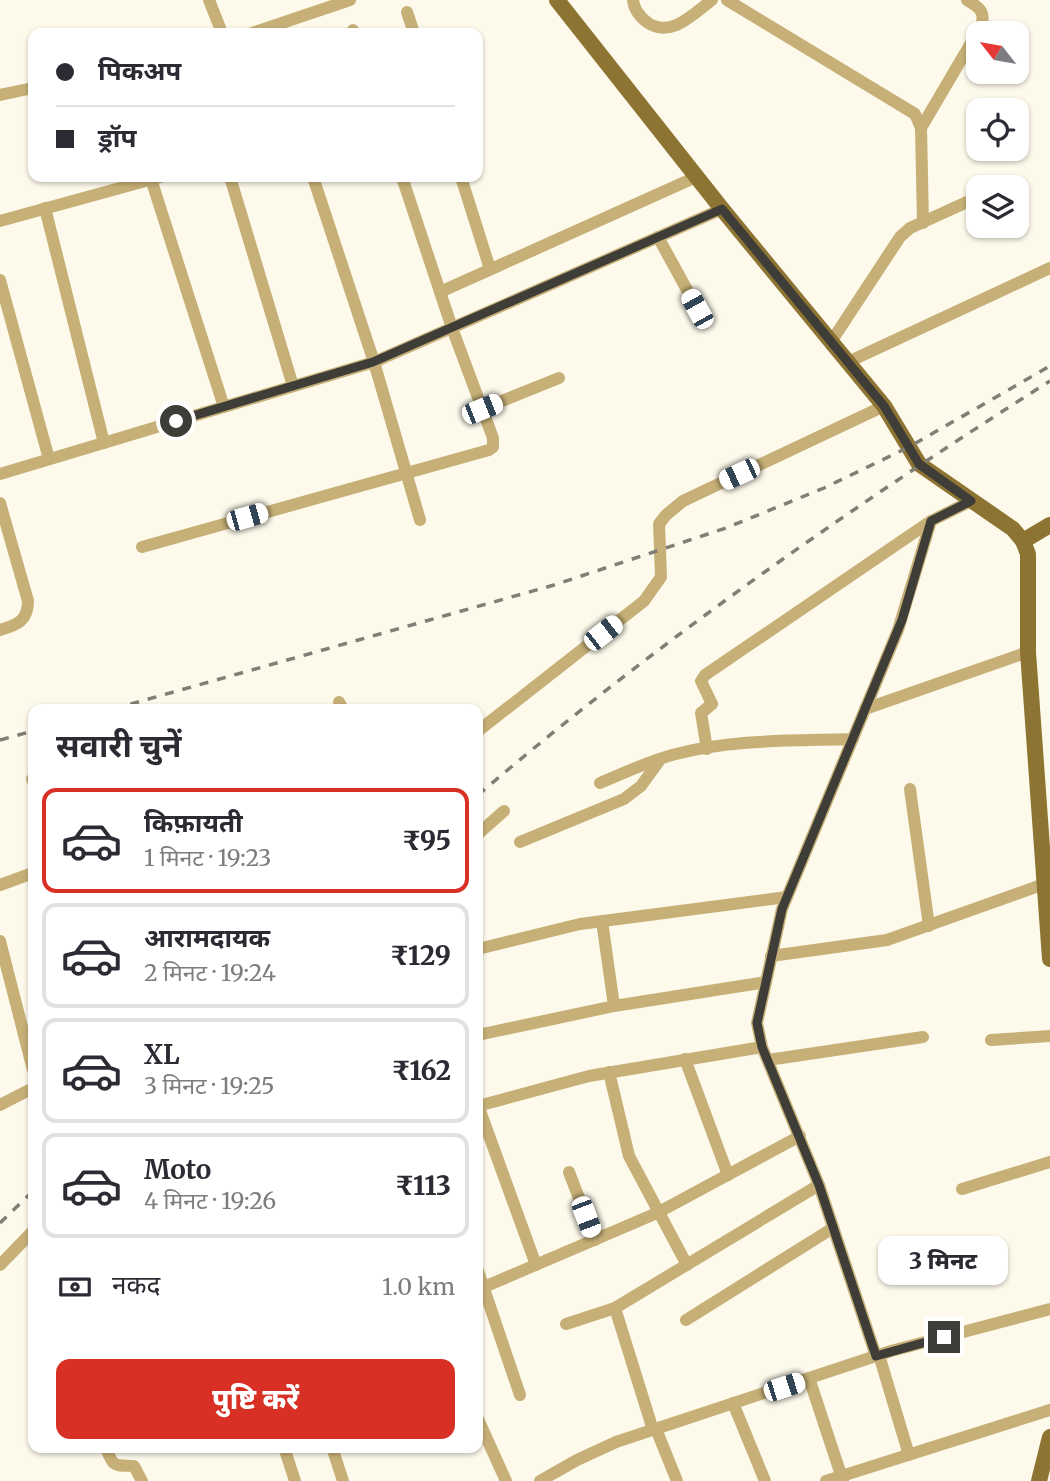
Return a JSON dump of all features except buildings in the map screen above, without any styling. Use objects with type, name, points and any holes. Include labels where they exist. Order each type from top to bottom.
[{"type":"main road","points":[[557,0],[696,177],[884,406],[919,464],[1013,529],[1023,541],[1028,554],[1028,652],[1048,883],[1050,959]]},
{"type":"main road","points":[[1023,541],[1050,525]]},
{"type":"main road","points":[[1039,1481],[1050,1437]]},
{"type":"street","points":[[209,0],[220,28]]},
{"type":"street","points":[[274,28],[349,0]]},
{"type":"street","points":[[633,0],[642,19],[656,27],[668,29],[712,0]]},
{"type":"street","points":[[727,0],[915,114],[921,128],[923,223]]},
{"type":"street","points":[[921,128],[984,19],[982,12],[967,0]]},
{"type":"street","points":[[407,12],[412,28]]},
{"type":"street","points":[[0,96],[28,89]]},
{"type":"street","points":[[440,292],[696,177]]},
{"type":"street","points":[[0,221],[141,182]]},
{"type":"street","points":[[157,182],[224,407]]},
{"type":"street","points":[[232,182],[293,386]]},
{"type":"street","points":[[315,182],[373,362],[420,520]]},
{"type":"street","points":[[142,547],[489,450],[494,442],[452,328],[404,182]]},
{"type":"street","points":[[463,182],[490,269]]},
{"type":"street","points":[[831,342],[892,247],[910,228],[966,203]]},
{"type":"street","points":[[44,208],[104,443]]},
{"type":"street","points":[[0,474],[373,362],[722,209]]},
{"type":"street","points":[[658,237],[697,309]]},
{"type":"street","points":[[848,362],[1050,268]]},
{"type":"street","points":[[0,280],[49,459]]},
{"type":"street","points":[[482,409],[559,378]]},
{"type":"street","points":[[483,727],[644,601],[661,577],[659,524],[683,500],[884,406]]},
{"type":"street","points":[[707,748],[701,713],[712,704],[702,686],[703,677],[931,521],[971,501]]},
{"type":"street","points":[[0,503],[6,544],[28,601],[24,619],[17,625],[0,630]]},
{"type":"street","points":[[909,1455],[819,1185],[762,1047],[757,1023],[779,919],[902,620],[931,521]]},
{"type":"street","points":[[865,709],[1028,652]]},
{"type":"street","points":[[600,783],[680,753],[707,748],[762,741],[853,739]]},
{"type":"street","points":[[520,842],[624,799],[641,786],[659,760]]},
{"type":"street","points":[[910,789],[929,926]]},
{"type":"street","points":[[483,830],[504,811]]},
{"type":"street","points":[[0,884],[28,875]]},
{"type":"street","points":[[771,956],[870,944],[1048,883]]},
{"type":"street","points":[[483,948],[580,924],[788,897]]},
{"type":"street","points":[[602,921],[614,1006]]},
{"type":"street","points":[[0,941],[28,1050]]},
{"type":"street","points":[[483,1033],[614,1006],[766,982]]},
{"type":"street","points":[[991,1040],[1050,1036]]},
{"type":"street","points":[[768,1060],[923,1037]]},
{"type":"street","points":[[483,1104],[609,1072],[762,1047]]},
{"type":"street","points":[[685,1059],[728,1175]]},
{"type":"street","points":[[609,1072],[629,1156],[687,1265]]},
{"type":"street","points":[[0,1105],[28,1091]]},
{"type":"street","points":[[483,1119],[536,1265]]},
{"type":"street","points":[[520,1395],[484,1287],[657,1213],[800,1136]]},
{"type":"street","points":[[962,1189],[1050,1162]]},
{"type":"street","points":[[569,1171],[595,1240]]},
{"type":"street","points":[[566,1324],[615,1308],[819,1185]]},
{"type":"street","points":[[686,1320],[833,1228]]},
{"type":"street","points":[[0,1265],[28,1236]]},
{"type":"street","points":[[615,1308],[654,1429],[677,1481]]},
{"type":"street","points":[[540,1481],[595,1451],[654,1429],[877,1356],[1050,1309]]},
{"type":"street","points":[[809,1378],[842,1478]]},
{"type":"street","points":[[733,1404],[765,1481]]},
{"type":"street","points":[[826,1481],[1050,1410]]},
{"type":"street","points":[[483,1430],[506,1481]]},
{"type":"street","points":[[108,1453],[113,1464],[134,1466],[142,1481]]},
{"type":"street","points":[[286,1453],[295,1481]]},
{"type":"street","points":[[334,1453],[343,1481]]},
{"type":"railway","points":[[131,704],[554,585],[726,528],[824,488],[909,447],[1050,366]]},
{"type":"railway","points":[[483,791],[615,683],[756,578],[902,477],[1050,381]]},
{"type":"railway","points":[[0,740],[28,732]]},
{"type":"railway","points":[[0,1223],[28,1196]]},
{"type":"route","points":[[176,421],[373,362],[722,209],[884,406],[919,464],[971,501],[931,521],[902,620],[782,909],[757,1023],[762,1047],[819,1185],[876,1356],[944,1337]]}]
